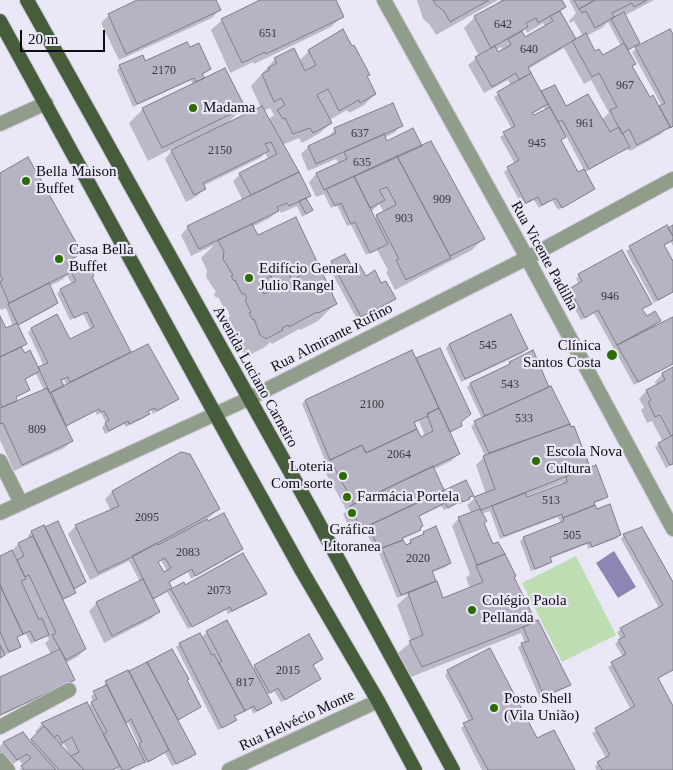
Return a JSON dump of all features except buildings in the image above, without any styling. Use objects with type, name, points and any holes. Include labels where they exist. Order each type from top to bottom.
[{"type":"main road","name":"Avenida Luciano Carneiro","points":[[27,0],[312,511],[452,770]]},
{"type":"main road","points":[[0,21],[216,415],[415,770]]},
{"type":"street","name":"Rua Vicente Padilha","points":[[384,0],[527,258],[673,529]]},
{"type":"street","points":[[0,124],[46,103]]},
{"type":"street","name":"Rua Almirante Rufino","points":[[0,513],[216,415],[527,258],[673,179]]},
{"type":"street","points":[[0,461],[21,504]]},
{"type":"street","points":[[0,727],[68,690]]},
{"type":"street","name":"Rua Helvécio Monte","points":[[229,770],[378,701]]},
{"type":"street","points":[[0,760],[8,770]]},
{"type":"green space","points":[[576,556],[616,635],[562,662],[522,583]]},
{"type":"shaded area","points":[[614,551],[636,587],[618,598],[596,563]]},
{"type":"place","name":"Madama","points":[[193,108]]},
{"type":"place","name":"Bella Maison Buffet","points":[[26,181]]},
{"type":"place","name":"Casa Bella Buffet","points":[[59,259]]},
{"type":"place","name":"Edifício General Julio Rangel","points":[[249,278]]},
{"type":"place","name":"Clínica Santos Costa","points":[[612,355]]},
{"type":"place","name":"Escola Nova Cultura","points":[[536,461]]},
{"type":"place","name":"Loteria Com sorte","points":[[343,476]]},
{"type":"place","name":"Farmácia Portela","points":[[347,497]]},
{"type":"place","name":"Gráfica Litoranea","points":[[352,513]]},
{"type":"place","name":"Colégio Paola Pellanda","points":[[472,610]]},
{"type":"place","name":"Posto Shell (Vila União)","points":[[494,708]]}]
